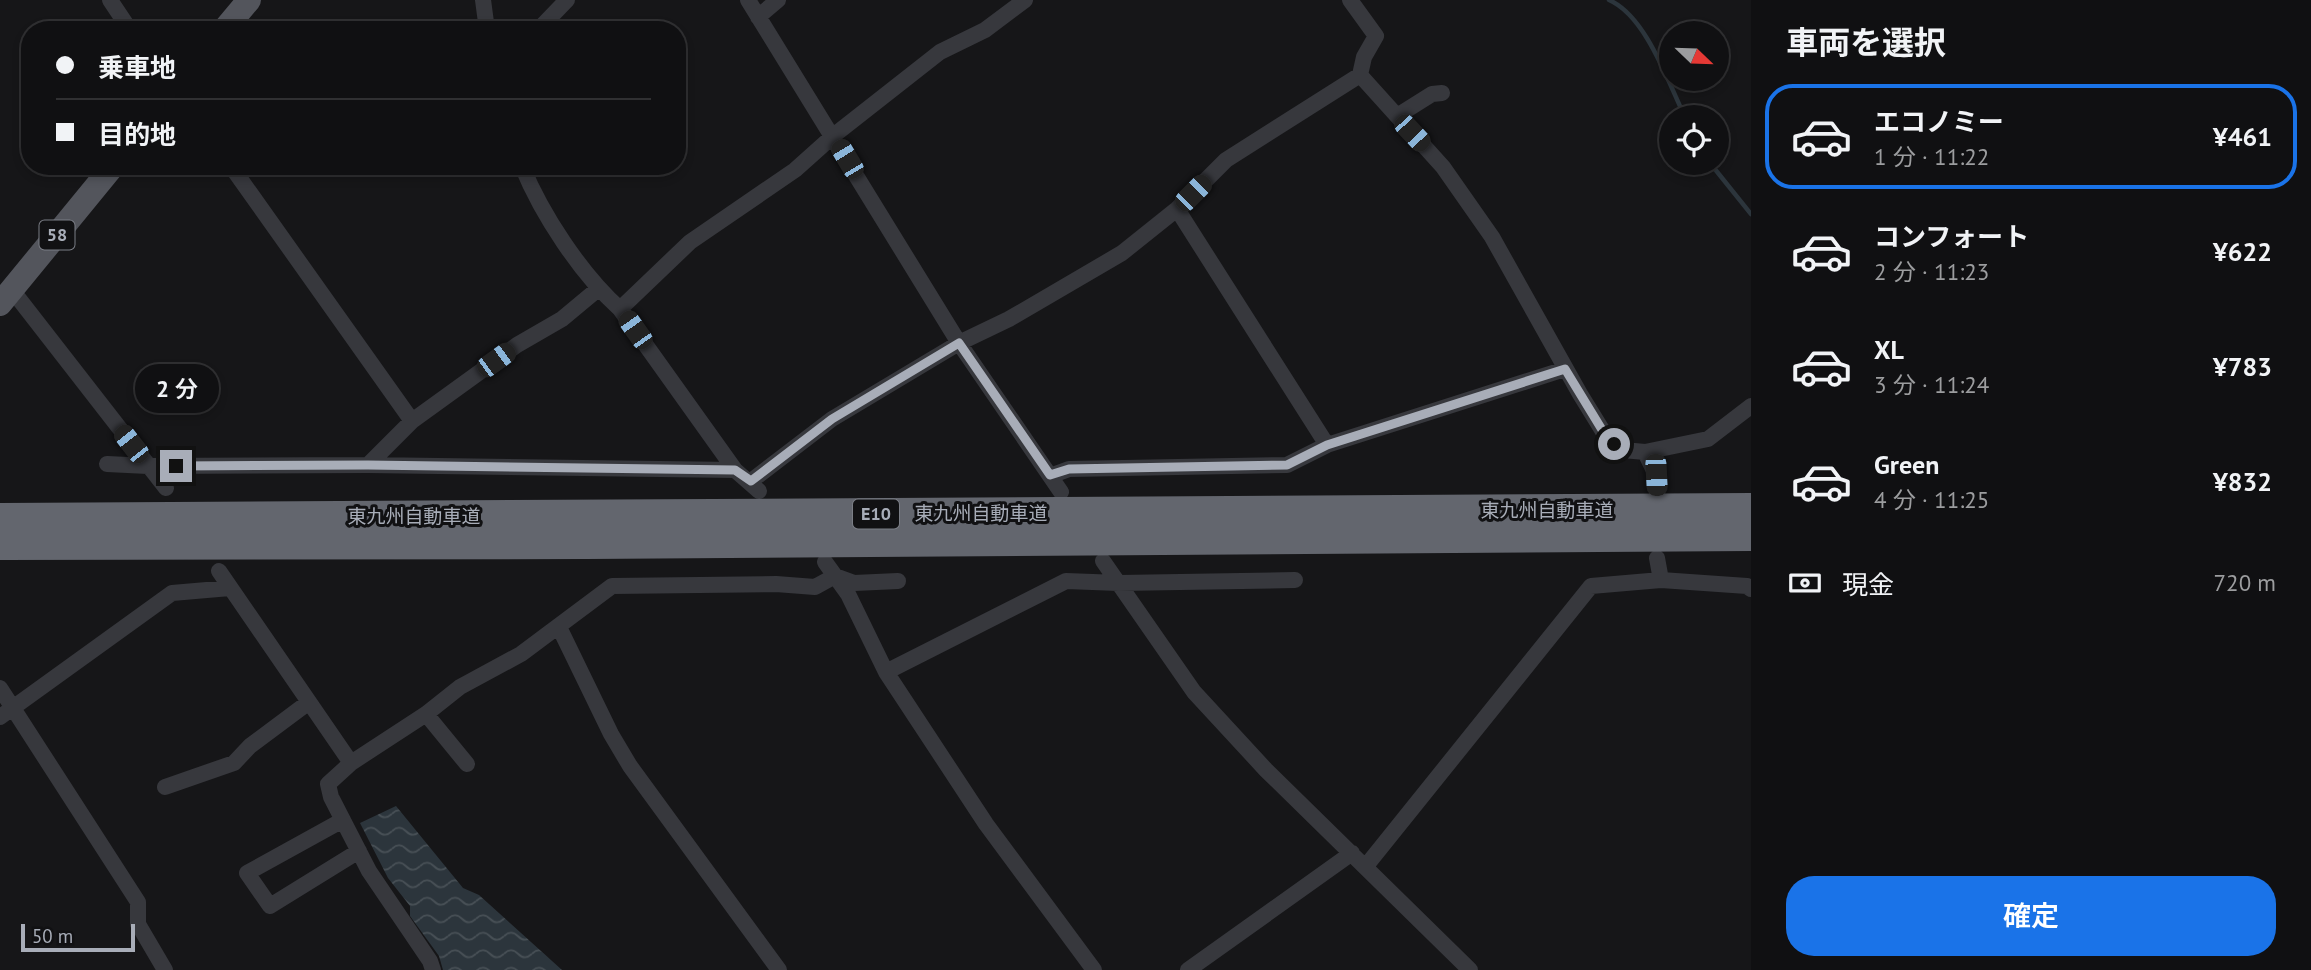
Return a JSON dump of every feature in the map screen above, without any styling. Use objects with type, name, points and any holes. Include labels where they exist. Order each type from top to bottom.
[{"type":"highway","name":"東九州自動車道","points":[[0,518],[1751,509]]},
{"type":"highway","name":"東九州自動車道","points":[[0,545],[643,544],[1751,536]]},
{"type":"main road","points":[[232,21],[248,0]]},
{"type":"main road","name":"58","points":[[6,297],[106,175]]},
{"type":"street","points":[[110,0],[124,21]]},
{"type":"street","points":[[483,0],[486,21]]},
{"type":"street","points":[[547,21],[567,0]]},
{"type":"street","points":[[748,0],[959,343],[1060,492]]},
{"type":"street","points":[[758,17],[778,0]]},
{"type":"street","points":[[620,309],[690,242],[795,170],[833,136],[940,52],[985,30],[1024,0]]},
{"type":"street","points":[[526,175],[535,198],[598,289],[620,309],[735,470],[755,486],[832,419],[959,343],[1009,319],[1122,253],[1177,209],[1226,160],[1360,75],[1364,57],[1376,36],[1350,0]]},
{"type":"street","points":[[1360,75],[1443,167],[1492,237],[1565,369],[1604,433],[1614,444],[1623,450],[1645,452],[1707,439],[1751,406]]},
{"type":"street","points":[[1397,116],[1432,94],[1442,93]]},
{"type":"street","points":[[237,175],[412,422]]},
{"type":"street","points":[[1177,209],[1327,445]]},
{"type":"street","points":[[368,465],[412,422],[517,345],[562,319],[598,289]]},
{"type":"street","points":[[6,297],[166,488]]},
{"type":"street","points":[[1050,475],[1069,469],[1287,465],[1327,445],[1565,369]]},
{"type":"street","points":[[1645,452],[1656,475],[1657,493]]},
{"type":"street","points":[[107,464],[735,470]]},
{"type":"street","points":[[1657,558],[1661,580]]},
{"type":"street","points":[[1104,561],[1194,692],[1266,770],[1471,970]]},
{"type":"street","points":[[830,569],[854,583],[898,581]]},
{"type":"street","points":[[432,970],[430,961],[369,870],[331,797],[328,784],[351,763],[426,714],[460,687],[521,654],[612,586],[776,584],[815,587],[830,569]]},
{"type":"street","points":[[830,569],[848,594],[886,672],[986,824],[1094,970]]},
{"type":"street","points":[[219,571],[351,763]]},
{"type":"street","points":[[886,672],[1066,581],[1119,583],[1295,579]]},
{"type":"street","points":[[1366,866],[1591,586],[1661,580],[1747,586],[1751,589]]},
{"type":"street","points":[[0,717],[172,593],[230,587]]},
{"type":"street","points":[[559,627],[611,734],[630,766],[779,970]]},
{"type":"street","points":[[0,688],[138,902],[138,924],[165,970]]},
{"type":"street","points":[[165,787],[234,763],[250,746],[309,702]]},
{"type":"street","points":[[426,714],[467,764]]},
{"type":"street","points":[[343,820],[247,873],[270,906],[359,851]]},
{"type":"street","points":[[1188,970],[1352,853]]},
{"type":"water","points":[[396,806],[463,888],[479,895],[562,970],[443,970],[439,956],[410,916],[410,906],[388,878],[360,823]]},
{"type":"waterway","points":[[1609,0],[1622,8],[1645,35],[1680,105]]},
{"type":"waterway","points":[[1720,175],[1751,214]]},
{"type":"route","points":[[176,466],[368,465],[735,470],[751,481],[832,419],[959,343],[1050,475],[1069,469],[1287,465],[1327,445],[1565,369],[1604,433],[1614,444]]}]
